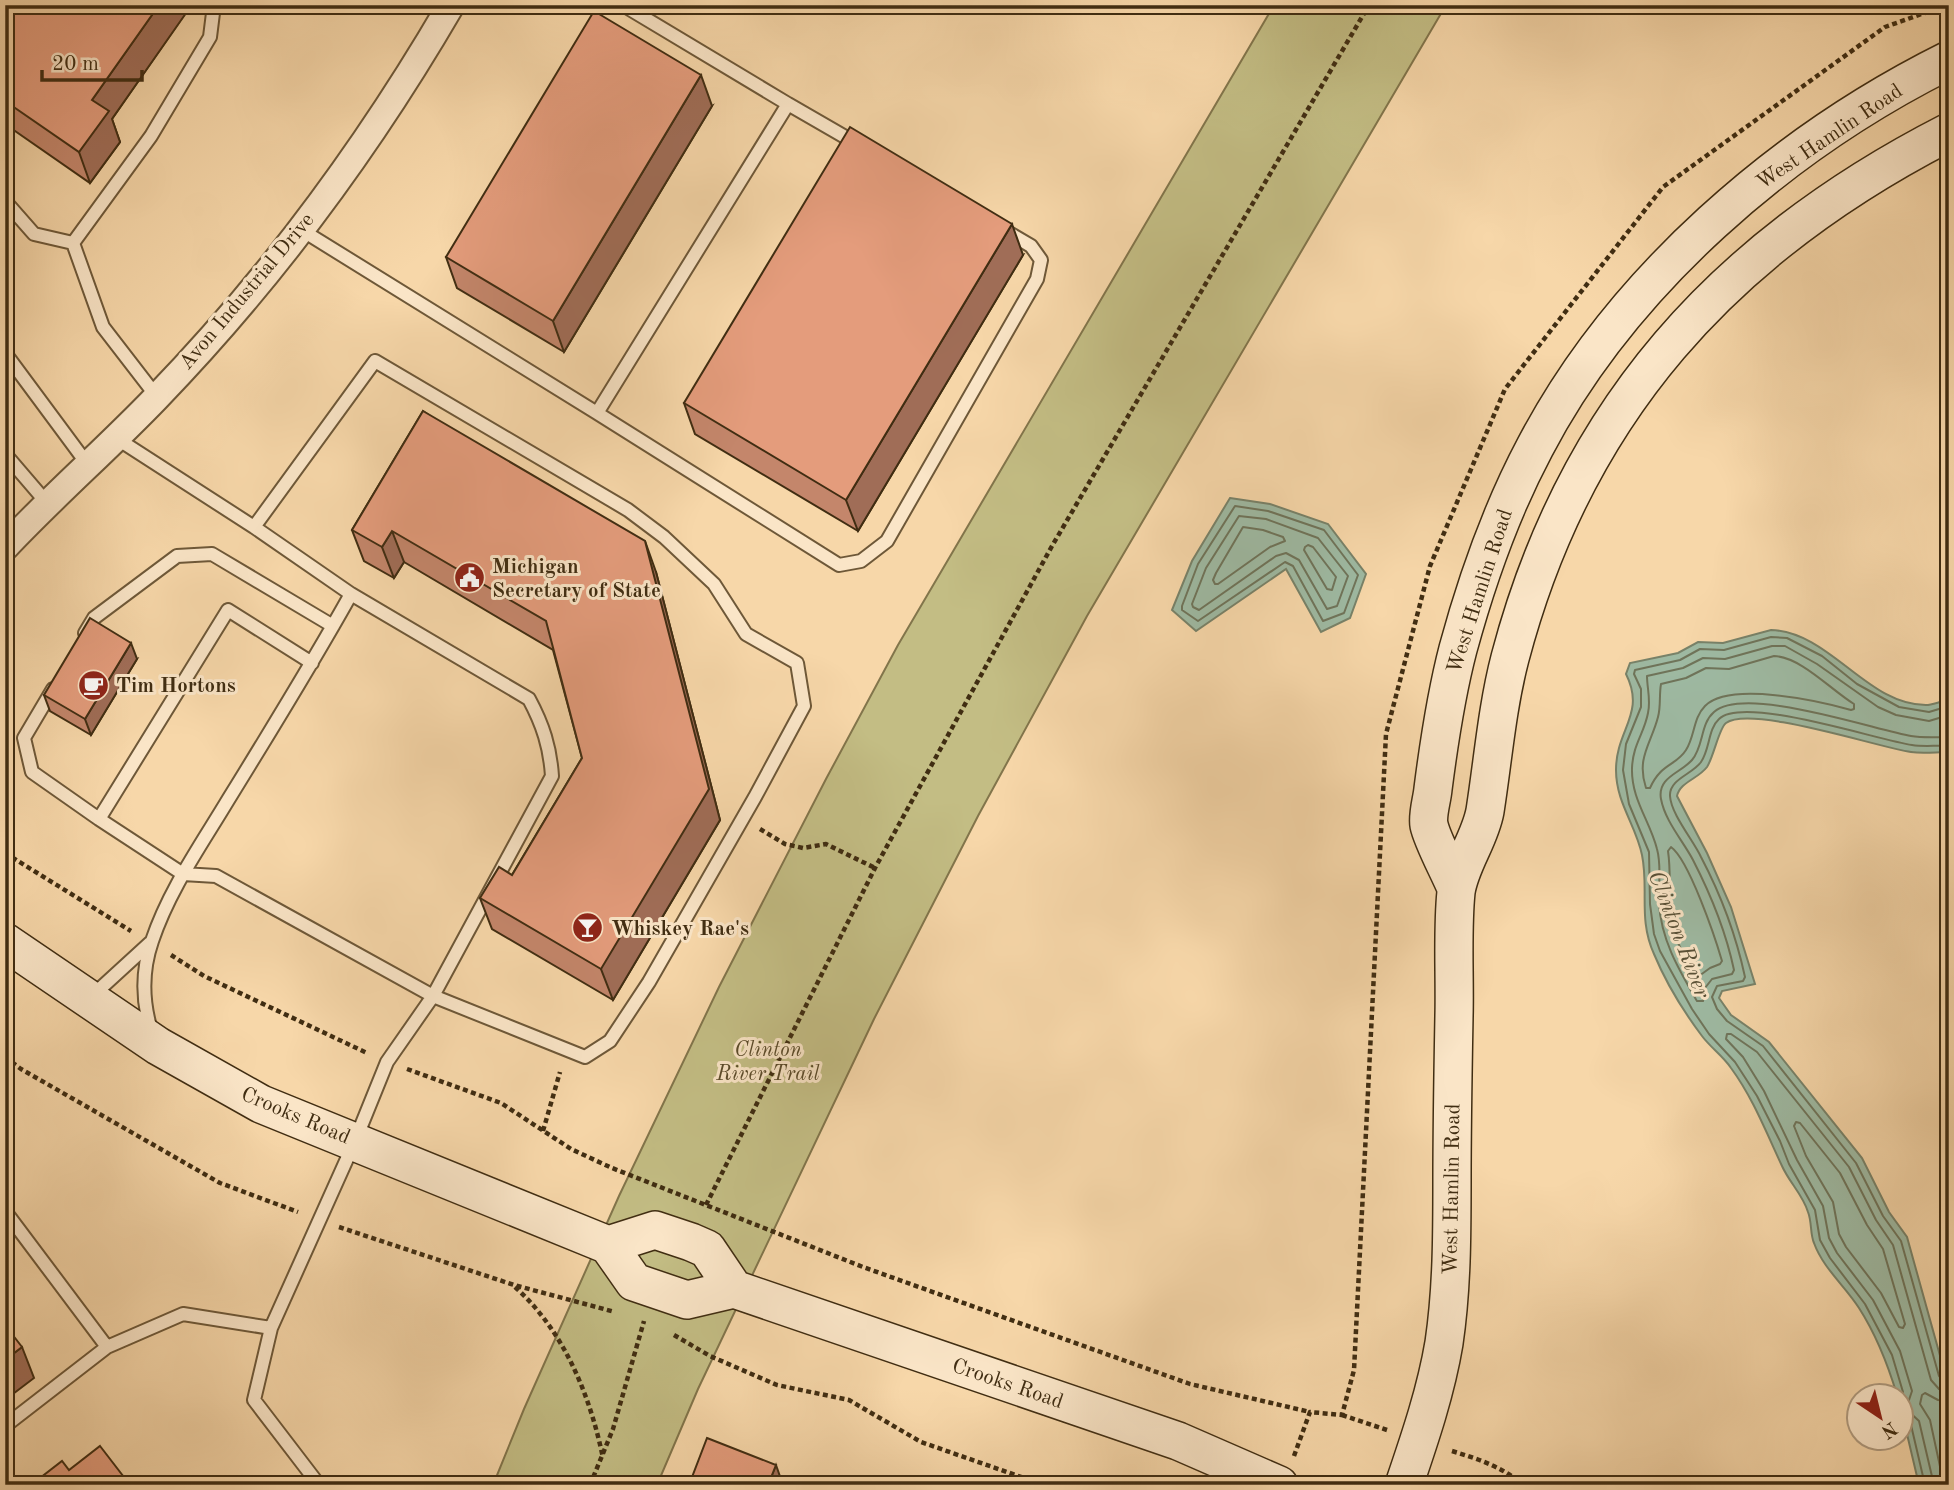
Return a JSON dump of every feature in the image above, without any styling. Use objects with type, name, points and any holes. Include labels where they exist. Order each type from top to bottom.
[{"type":"main road","name":"West Hamlin Road","points":[[1456,888],[1429,825],[1450,678],[1487,552],[1536,445],[1600,344],[1636,300],[1714,220],[1755,185],[1842,123],[1949,60]]},
{"type":"main road","name":"West Hamlin Road","points":[[1404,1485],[1429,1410],[1443,1344],[1448,1304],[1456,888],[1484,817],[1500,699],[1525,611],[1557,524],[1577,481],[1603,437],[1660,357],[1697,314],[1763,251],[1847,189],[1899,157],[1949,132]]},
{"type":"main road","name":"Crooks Road","points":[[5,942],[158,1046],[261,1104],[608,1245]]},
{"type":"main road","points":[[655,1230],[679,1238],[707,1249],[734,1289],[687,1300],[634,1282],[608,1245],[655,1230]]},
{"type":"main road","name":"Crooks Road","points":[[734,1289],[1178,1441],[1279,1485]]},
{"type":"street","name":"Avon Industrial Drive","points":[[5,547],[157,397],[246,297],[370,134],[452,5]]},
{"type":"lane","points":[[73,243],[151,136],[211,37],[214,5]]},
{"type":"lane","points":[[623,5],[869,151]]},
{"type":"lane","points":[[597,413],[788,104]]},
{"type":"lane","points":[[5,201],[34,234],[73,243]]},
{"type":"lane","points":[[299,229],[839,565],[861,561],[887,541],[1037,279],[1041,260],[1031,246],[997,226]]},
{"type":"lane","points":[[73,243],[103,327],[157,397]]},
{"type":"lane","points":[[5,353],[88,464]]},
{"type":"lane","points":[[59,678],[24,738],[32,772],[99,819],[183,874],[216,876],[433,996],[585,1057],[610,1041],[649,982],[804,706],[797,663],[746,634],[714,584],[664,537],[617,503],[375,361],[254,527]]},
{"type":"lane","points":[[116,438],[254,527],[351,594],[528,699],[542,723],[550,753],[552,776],[433,996],[387,1062],[355,1141],[271,1328],[254,1400],[319,1485]]},
{"type":"lane","points":[[5,454],[47,503]]},
{"type":"lane","points":[[80,642],[94,618],[177,556],[212,554],[333,626]]},
{"type":"lane","points":[[158,1046],[144,1005],[144,977],[151,942],[183,874],[351,594]]},
{"type":"lane","points":[[99,819],[228,610],[312,663]]},
{"type":"lane","points":[[88,1000],[151,942]]},
{"type":"lane","points":[[5,1211],[107,1347]]},
{"type":"lane","points":[[5,1426],[107,1347],[184,1314],[271,1328]]},
{"type":"path","points":[[703,1212],[875,868],[1052,546],[1369,5]]},
{"type":"path","points":[[743,818],[785,844],[803,848],[826,844],[875,868]]},
{"type":"path","points":[[5,853],[204,976],[387,1062],[500,1103],[570,1149],[863,1267],[1190,1384],[1310,1412]]},
{"type":"path","points":[[542,1131],[568,1051]]},
{"type":"path","points":[[5,1057],[220,1182],[319,1220],[513,1285],[621,1313]]},
{"type":"path","points":[[513,1285],[540,1312],[571,1361],[595,1419],[603,1458]]},
{"type":"path","points":[[633,1316],[645,1318],[656,1325]]},
{"type":"path","points":[[590,1485],[603,1458],[645,1318]]},
{"type":"path","points":[[666,1331],[710,1356],[777,1385],[849,1401],[921,1442],[1044,1485]]},
{"type":"path","points":[[1484,1461],[1513,1476],[1523,1485]]},
{"type":"green space","name":"Clinton River Trail","points":[[1274,5],[1446,5],[1087,616],[978,816],[874,1019],[698,1389],[657,1485],[493,1485],[619,1196],[719,987],[826,779],[898,645]]},
{"type":"water","points":[[1230,498],[1270,504],[1328,524],[1366,574],[1350,618],[1321,632],[1286,569],[1196,631],[1172,610],[1192,561]]},
{"type":"water","name":"Clinton River","points":[[1771,630],[1793,634],[1831,655],[1868,683],[1906,702],[1928,705],[1949,699],[1949,752],[1911,752],[1761,719],[1740,719],[1726,723],[1707,767],[1685,784],[1677,796],[1731,907],[1755,984],[1722,991],[1719,998],[1731,1015],[1769,1042],[1862,1158],[1889,1212],[1907,1237],[1949,1388],[1949,1485],[1919,1485],[1911,1452],[1916,1452],[1916,1382],[1893,1382],[1877,1340],[1859,1308],[1818,1252],[1806,1206],[1785,1172],[1753,1103],[1739,1079],[1702,1036],[1676,997],[1649,941],[1642,855],[1617,782],[1617,756],[1633,700],[1626,674],[1630,663],[1678,653],[1698,642],[1723,643]]},
{"type":"building","points":[[5,5],[159,5],[92,100],[109,111],[79,152],[5,101]]},
{"type":"building","points":[[594,11],[701,75],[553,321],[446,257]]},
{"type":"building","points":[[850,127],[1012,224],[846,500],[684,403]]},
{"type":"building","points":[[423,411],[645,541],[709,789],[601,969],[480,898],[499,867],[512,875],[582,758],[546,621],[392,531],[382,547],[352,530]]},
{"type":"building","name":"Tim Hortons","points":[[90,618],[131,643],[85,719],[44,695]]},
{"type":"building","points":[[5,1325],[22,1347],[5,1360]]},
{"type":"building","points":[[707,1438],[776,1465],[768,1485],[689,1485]]},
{"type":"building","points":[[100,1446],[130,1485],[31,1485],[62,1461],[69,1470]]},
{"type":"place","name":"Michigan Secretary of State","points":[[469,578]]},
{"type":"place","name":"Tim Hortons","points":[[93,685]]},
{"type":"place","name":"Whiskey Rae's","points":[[588,928]]}]
